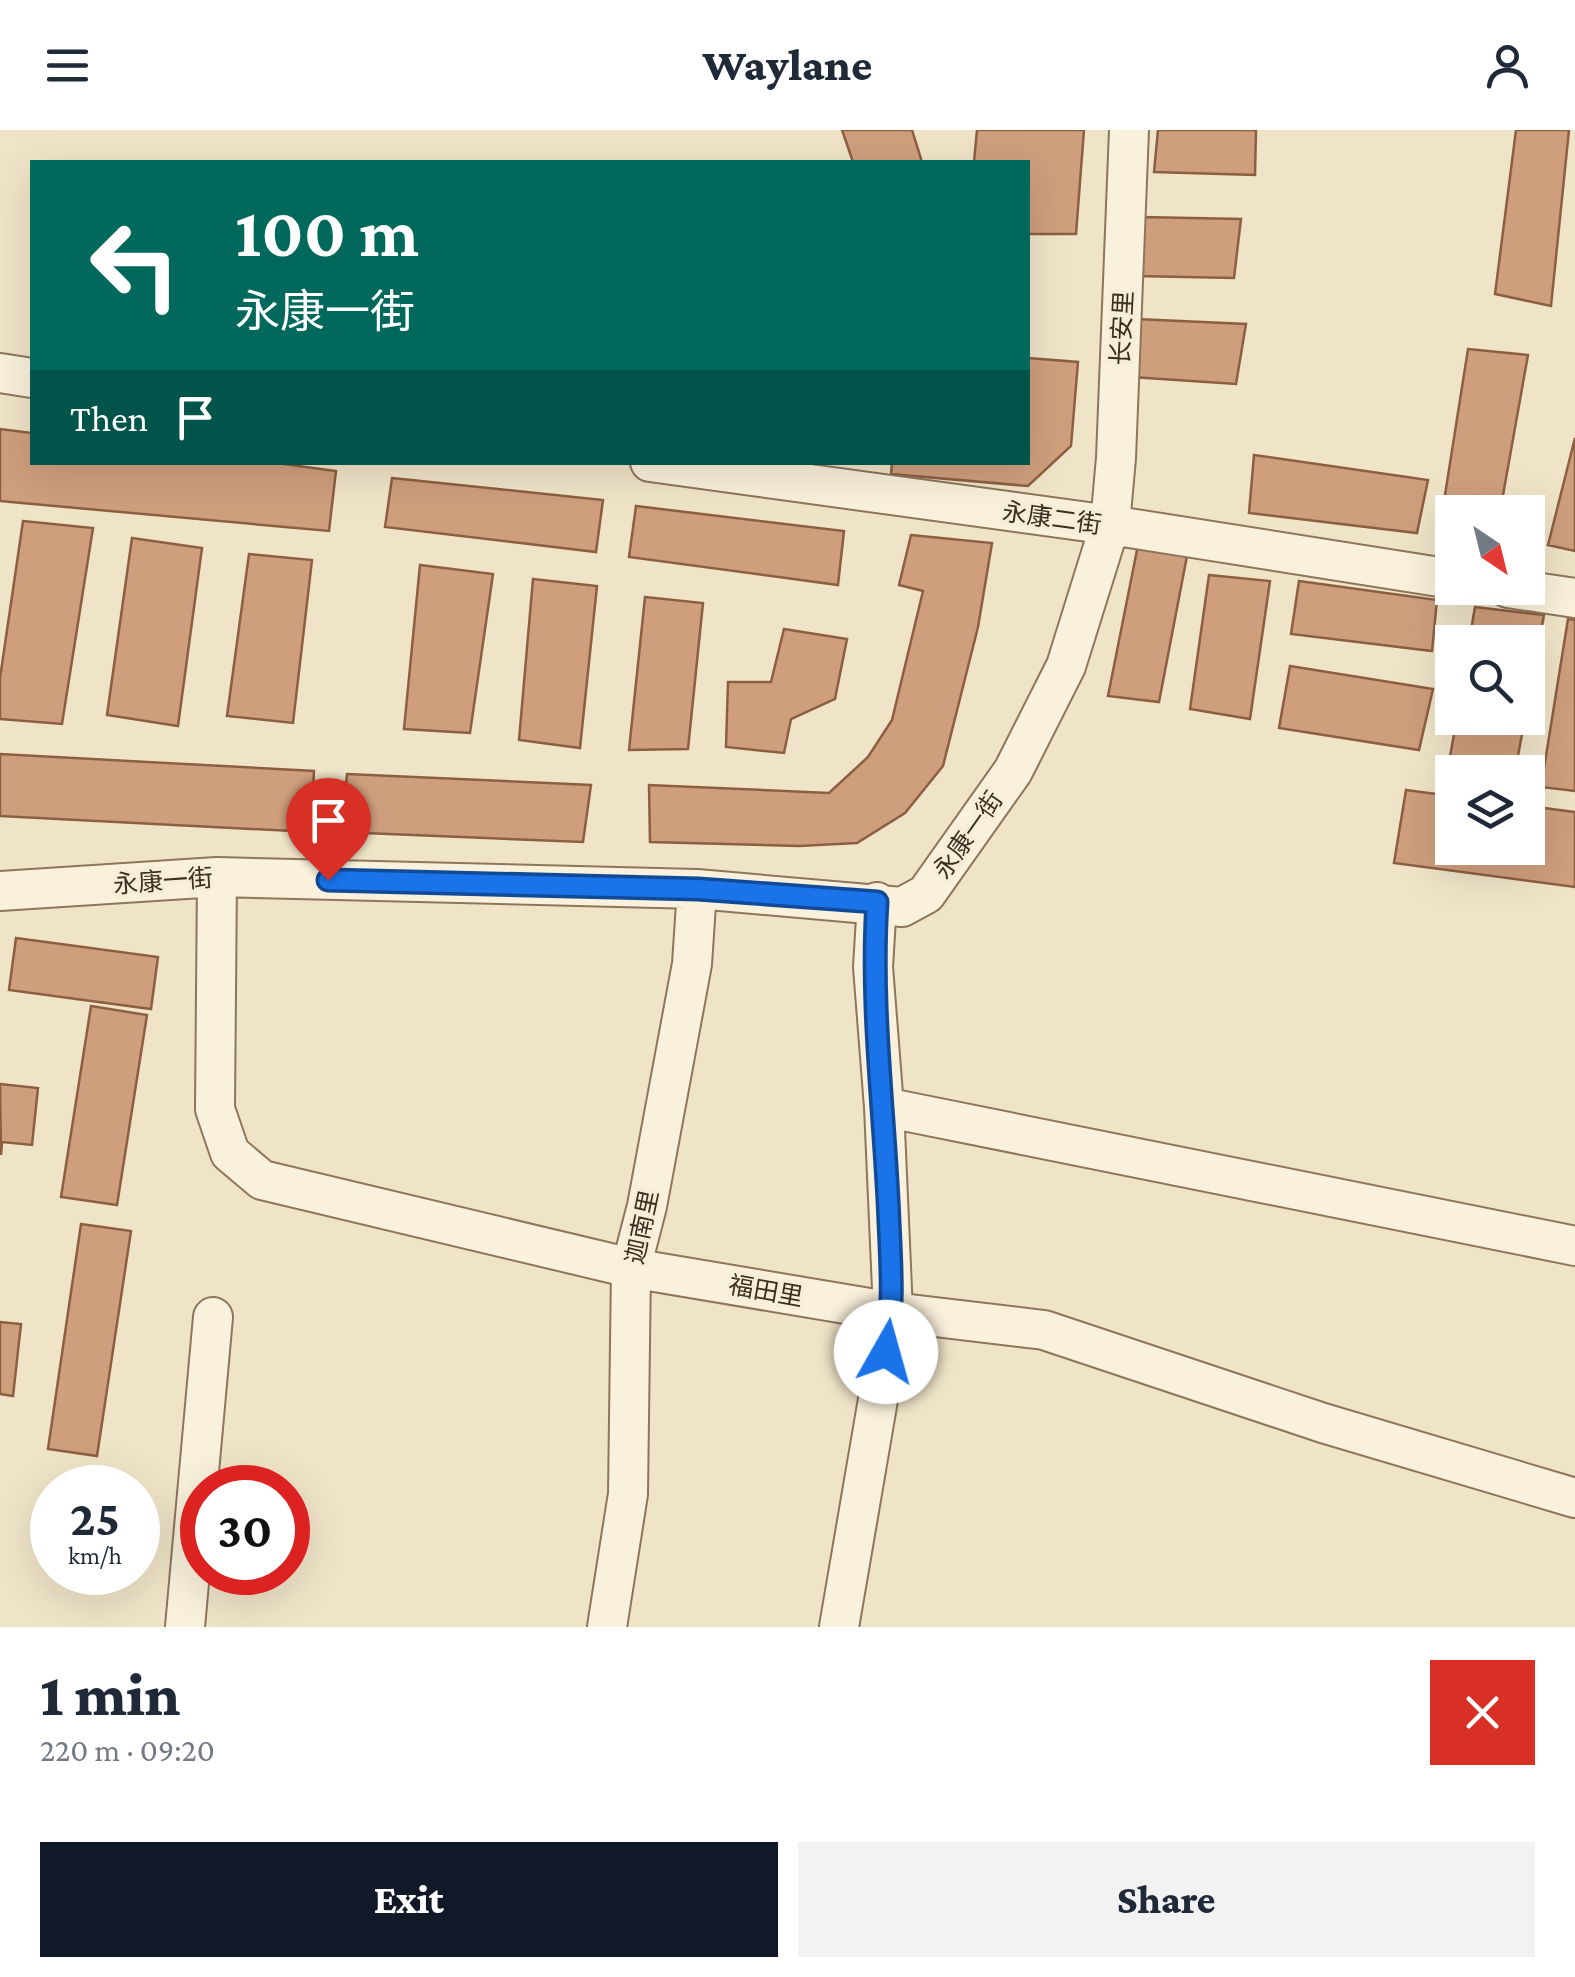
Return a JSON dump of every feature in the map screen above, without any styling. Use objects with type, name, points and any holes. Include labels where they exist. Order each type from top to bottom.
[{"type":"street","name":"长安里","points":[[1110,526],[1129,130]]},
{"type":"street","points":[[0,373],[30,378]]},
{"type":"street","name":"永康二街","points":[[672,465],[1435,576]]},
{"type":"street","name":"永康一街","points":[[0,892],[217,877],[698,889],[902,907],[926,894],[1013,771],[1066,666],[1110,526]]},
{"type":"street","points":[[1545,594],[1575,598]]},
{"type":"street","name":"福田里","points":[[217,877],[215,1109],[230,1153],[262,1180],[631,1268],[893,1312],[1044,1330],[1323,1423],[1575,1498]]},
{"type":"street","name":"迦南里","points":[[607,1627],[628,1494],[631,1268],[647,1206],[692,964],[698,889]]},
{"type":"street","points":[[839,1627],[893,1312],[873,967],[877,902]]},
{"type":"street","points":[[884,1108],[1575,1246]]},
{"type":"street","points":[[185,1627],[213,1317]]},
{"type":"building","points":[[842,130],[912,130],[921,160],[852,160]]},
{"type":"building","points":[[977,130],[1084,130],[1076,234],[1030,234],[1030,160],[974,160]]},
{"type":"building","points":[[1158,130],[1256,130],[1255,175],[1154,172]]},
{"type":"building","points":[[1516,130],[1569,130],[1551,306],[1495,294]]},
{"type":"building","points":[[1141,217],[1241,219],[1234,278],[1136,276]]},
{"type":"building","points":[[1136,319],[1246,324],[1236,384],[1132,377]]},
{"type":"building","points":[[1468,349],[1528,355],[1503,495],[1445,495]]},
{"type":"building","points":[[1030,358],[1078,362],[1071,446],[1028,486],[891,474],[892,465],[1030,465]]},
{"type":"building","points":[[0,429],[30,433],[30,465],[291,465],[336,471],[329,531],[0,501]]},
{"type":"building","points":[[1575,438],[1575,551],[1548,545]]},
{"type":"building","points":[[1254,455],[1428,480],[1417,533],[1249,513]]},
{"type":"building","points":[[392,478],[603,500],[596,552],[385,527]]},
{"type":"building","points":[[636,506],[844,531],[838,585],[629,557]]},
{"type":"building","points":[[23,521],[93,528],[62,724],[0,719],[0,678]]},
{"type":"building","points":[[911,535],[992,543],[978,627],[943,766],[905,813],[857,843],[799,846],[650,842],[649,785],[829,793],[868,757],[892,720],[923,591],[899,585]]},
{"type":"building","points":[[132,538],[202,548],[178,726],[107,715]]},
{"type":"building","points":[[1138,545],[1187,556],[1159,702],[1108,696]]},
{"type":"building","points":[[249,554],[312,560],[293,723],[227,716]]},
{"type":"building","points":[[420,565],[493,574],[470,733],[404,729]]},
{"type":"building","points":[[1209,575],[1270,581],[1250,719],[1190,709]]},
{"type":"building","points":[[533,579],[597,586],[580,748],[519,740]]},
{"type":"building","points":[[1299,581],[1435,600],[1437,605],[1432,651],[1291,634]]},
{"type":"building","points":[[645,597],[703,603],[688,749],[629,750]]},
{"type":"building","points":[[1475,607],[1544,615],[1542,625],[1472,625]]},
{"type":"building","points":[[1568,619],[1575,620],[1575,791],[1545,787],[1545,762]]},
{"type":"building","points":[[784,629],[847,639],[835,699],[791,719],[784,753],[726,747],[728,682],[771,682]]},
{"type":"building","points":[[1290,666],[1433,689],[1419,750],[1279,728]]},
{"type":"building","points":[[1454,735],[1522,735],[1518,755],[1450,755]]},
{"type":"building","points":[[0,754],[314,771],[311,832],[0,816]]},
{"type":"building","points":[[347,774],[591,785],[583,842],[341,832]]},
{"type":"building","points":[[1406,790],[1435,794],[1435,865],[1545,865],[1545,808],[1575,812],[1575,887],[1394,863]]},
{"type":"building","points":[[16,938],[158,957],[151,1009],[9,990]]},
{"type":"building","points":[[91,1006],[147,1015],[117,1205],[61,1197]]},
{"type":"building","points":[[0,1084],[38,1088],[32,1145],[2,1142],[1,1155]]},
{"type":"building","points":[[81,1224],[131,1231],[97,1456],[48,1449]]},
{"type":"building","points":[[0,1322],[21,1324],[13,1396],[0,1394]]},
{"type":"route","points":[[328,880],[698,889],[877,902],[873,967],[893,1312],[886,1352]]}]
